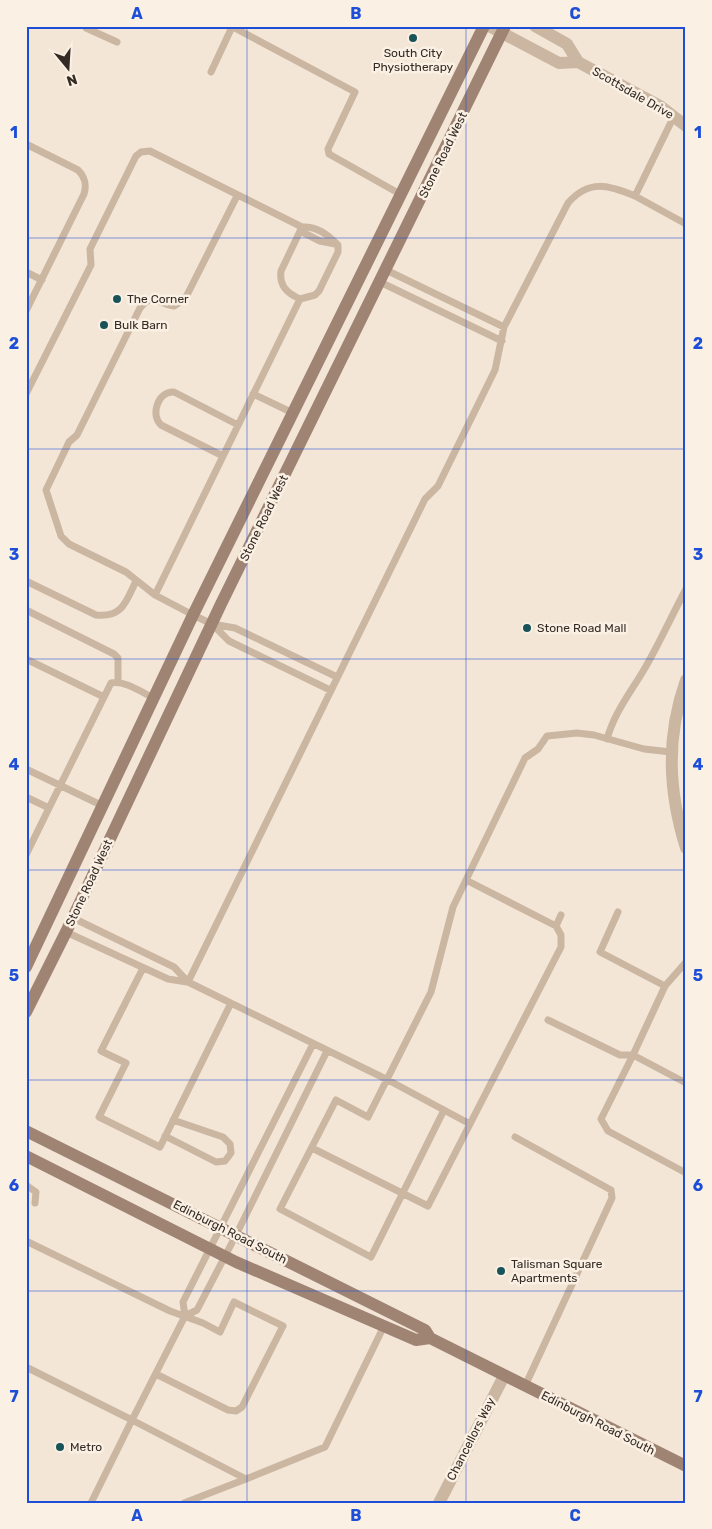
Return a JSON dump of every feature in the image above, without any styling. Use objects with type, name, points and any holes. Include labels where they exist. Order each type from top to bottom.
[{"type":"main road","name":"Stone Road West","points":[[26,967],[193,615],[484,26]]},
{"type":"main road","name":"Stone Road West","points":[[26,1012],[212,624],[504,30]]},
{"type":"main road","points":[[400,194],[419,203]]},
{"type":"main road","points":[[372,253],[380,282]]},
{"type":"main road","points":[[293,413],[302,440]]},
{"type":"main road","points":[[58,901],[66,932]]},
{"type":"main road","name":"Edinburgh Road South","points":[[26,1131],[418,1326],[425,1330],[430,1338],[686,1466]]},
{"type":"main road","name":"Edinburgh Road South","points":[[26,1156],[224,1256],[416,1340],[430,1338]]},
{"type":"street","name":"Scottsdale Drive","points":[[489,26],[504,30],[559,63],[578,62]]},
{"type":"street","name":"Scottsdale Drive","points":[[535,26],[567,44],[578,62],[652,102],[686,126]]},
{"type":"street","points":[[686,680],[677,705],[671,752],[673,792],[686,848]]},
{"type":"street","name":"Chancellors Way","points":[[439,1503],[504,1376]]},
{"type":"lane","points":[[87,26],[86,28],[116,42]]},
{"type":"lane","points":[[211,72],[231,26],[355,92],[328,149],[329,154],[400,194]]},
{"type":"lane","points":[[634,196],[674,116]]},
{"type":"lane","points":[[26,144],[78,170],[84,177],[86,184],[84,194],[26,311]]},
{"type":"lane","points":[[26,394],[91,265],[90,249],[136,156],[141,152],[150,151],[301,229],[320,241],[338,245],[338,252],[319,291],[315,296],[300,299],[286,290],[280,279],[281,271],[301,229]]},
{"type":"lane","points":[[188,982],[336,677],[426,499],[438,486],[495,370],[504,327],[568,203],[576,194],[586,188],[600,186],[614,188],[634,196],[686,224]]},
{"type":"lane","points":[[237,196],[185,299],[174,306],[152,299],[146,301],[140,308],[77,435],[69,442],[46,490],[63,540],[69,544],[126,572],[155,595],[193,615],[212,624],[235,628],[336,677]]},
{"type":"lane","points":[[386,270],[504,327]]},
{"type":"lane","points":[[26,272],[42,280]]},
{"type":"lane","points":[[380,282],[502,341]]},
{"type":"lane","points":[[155,595],[300,299]]},
{"type":"lane","points":[[223,456],[161,426],[155,417],[155,410],[165,394],[174,392],[238,425]]},
{"type":"lane","points":[[253,394],[293,413]]},
{"type":"lane","points":[[26,582],[96,615],[104,616],[114,614],[123,607],[136,581]]},
{"type":"lane","points":[[607,739],[619,708],[632,690],[686,589]]},
{"type":"lane","points":[[26,610],[114,654],[118,658],[118,682]]},
{"type":"lane","points":[[212,624],[229,641],[330,690]]},
{"type":"lane","points":[[26,659],[104,698]]},
{"type":"lane","points":[[26,855],[111,683],[118,682],[154,698]]},
{"type":"lane","points":[[444,1110],[371,1257],[280,1209],[336,1100],[368,1117],[431,992],[453,907],[525,758],[538,749],[547,736],[577,733],[644,749],[671,752]]},
{"type":"lane","points":[[26,769],[103,806]]},
{"type":"lane","points":[[26,797],[49,808]]},
{"type":"lane","points":[[312,1148],[428,1206],[561,947],[562,936],[556,926],[466,880]]},
{"type":"lane","points":[[618,912],[600,952],[665,986]]},
{"type":"lane","points":[[556,926],[561,915]]},
{"type":"lane","points":[[72,918],[174,967],[188,982]]},
{"type":"lane","points":[[66,932],[168,979],[188,982],[388,1080],[470,1124]]},
{"type":"lane","points":[[686,962],[665,986],[601,1120],[608,1131],[686,1173]]},
{"type":"lane","points":[[142,968],[101,1051],[126,1063],[99,1117],[160,1147],[231,1003]]},
{"type":"lane","points":[[548,1020],[620,1055],[633,1055],[686,1082]]},
{"type":"lane","points":[[91,1503],[185,1316],[183,1302],[313,1044]]},
{"type":"lane","points":[[185,1316],[197,1310],[326,1051]]},
{"type":"lane","points":[[165,1136],[216,1162],[225,1161],[231,1153],[230,1144],[223,1137],[173,1120]]},
{"type":"lane","points":[[515,1137],[611,1190],[612,1198],[525,1386]]},
{"type":"lane","points":[[26,1185],[36,1192],[35,1203]]},
{"type":"lane","points":[[26,1241],[163,1308],[203,1323],[220,1332],[234,1302],[283,1326],[242,1406],[236,1411],[228,1410],[156,1374]]},
{"type":"lane","points":[[184,1503],[325,1447],[384,1326]]},
{"type":"lane","points":[[26,1367],[246,1479]]},
{"type":"place","name":"South City Physiotherapy","points":[[413,38]]},
{"type":"place","name":"The Corner","points":[[117,299]]},
{"type":"place","name":"Bulk Barn","points":[[104,325]]},
{"type":"place","name":"Stone Road Mall","points":[[527,628]]},
{"type":"place","name":"Talisman Square Apartments","points":[[501,1271]]},
{"type":"place","name":"Metro","points":[[60,1447]]}]
